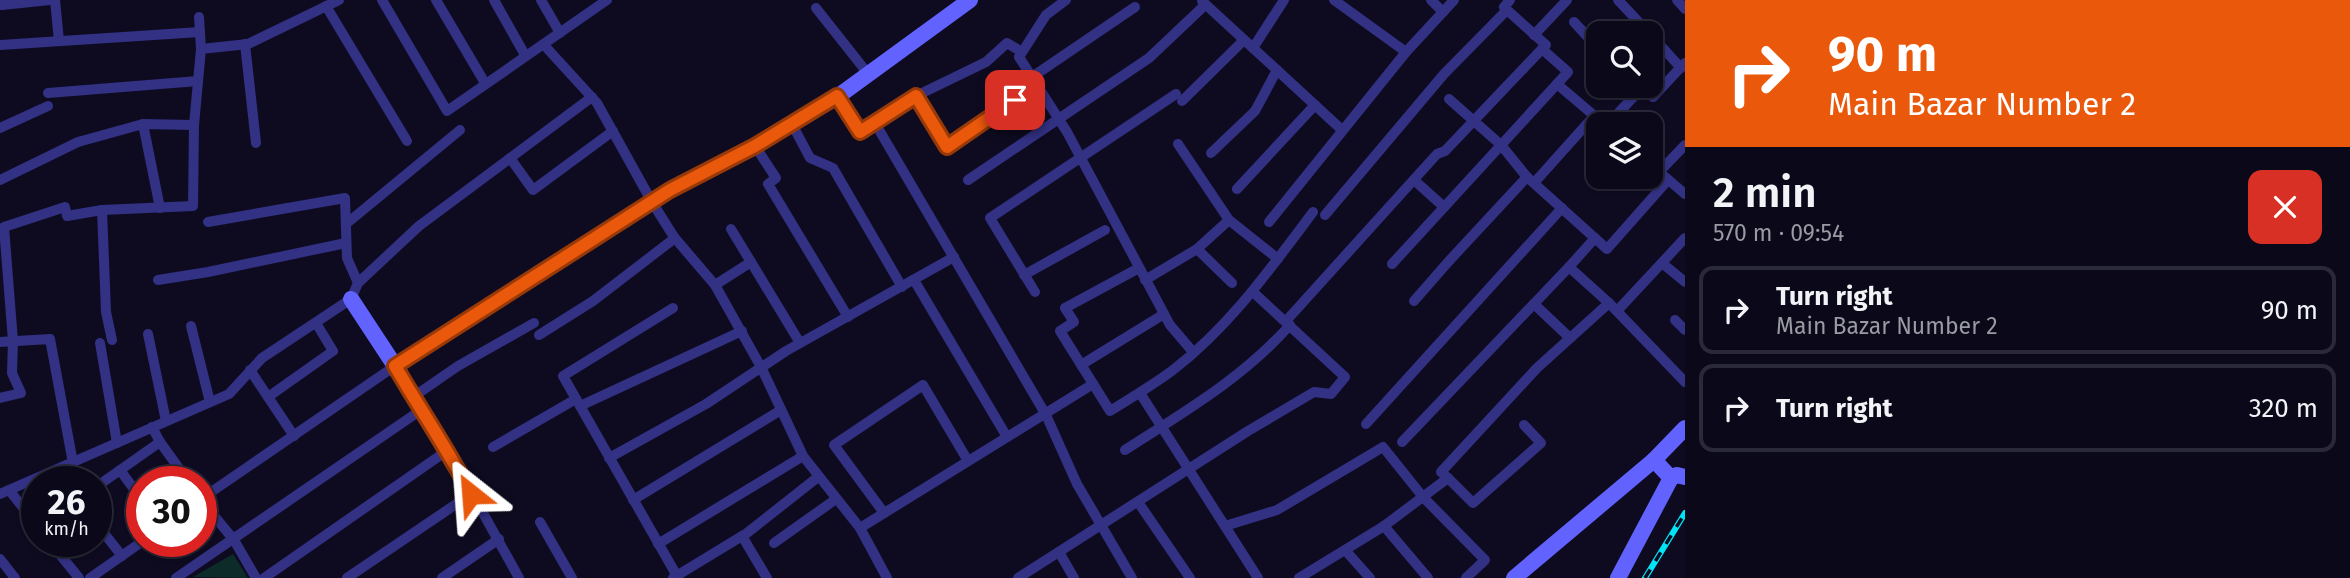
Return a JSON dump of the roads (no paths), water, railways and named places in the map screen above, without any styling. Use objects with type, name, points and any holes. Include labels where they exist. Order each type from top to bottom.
[{"type":"street","points":[[1,0],[2,5],[52,0],[59,41]]},
{"type":"street","points":[[201,49],[245,44],[339,0]]},
{"type":"street","points":[[382,0],[447,111],[544,45],[591,5],[607,0]]},
{"type":"street","points":[[436,0],[485,83]]},
{"type":"street","points":[[494,0],[526,55]]},
{"type":"street","points":[[541,0],[560,33]]},
{"type":"street","points":[[217,488],[395,366],[652,202],[755,146],[837,96],[970,0]]},
{"type":"street","points":[[1066,0],[1046,15],[1019,57],[1058,117],[1164,314],[1178,336],[1194,352]]},
{"type":"street","points":[[1035,292],[990,218],[1179,98],[1249,44],[1284,0]]},
{"type":"street","points":[[1334,0],[1406,52]]},
{"type":"street","points":[[1431,0],[1443,12]]},
{"type":"street","points":[[1269,222],[1406,52],[1454,0]]},
{"type":"street","points":[[1534,34],[1567,0]]},
{"type":"street","points":[[1618,0],[1638,21]]},
{"type":"street","points":[[1676,0],[1685,9]]},
{"type":"street","points":[[968,180],[1149,58],[1203,2],[1342,130]]},
{"type":"street","points":[[1125,450],[1231,381],[1269,349],[1288,323],[1413,180],[1437,154],[1445,151],[1546,45],[1504,4],[1325,215]]},
{"type":"street","points":[[326,6],[407,141]]},
{"type":"street","points":[[916,96],[947,147],[1135,7]]},
{"type":"street","points":[[816,8],[869,75]]},
{"type":"street","points":[[0,398],[21,393],[12,373],[13,341],[4,293],[4,227],[65,206],[68,216],[102,210],[193,206],[194,125],[201,49],[199,17]]},
{"type":"street","points":[[1574,23],[1586,36]]},
{"type":"street","points":[[0,45],[200,32]]},
{"type":"street","points":[[837,96],[860,132],[916,96],[986,62],[1007,43],[1022,52]]},
{"type":"street","points":[[245,44],[256,143]]},
{"type":"street","points":[[544,45],[592,97],[674,238],[715,285],[761,367],[803,456],[860,528],[887,578]]},
{"type":"street","points":[[1663,48],[1681,68],[1684,65]]},
{"type":"street","points":[[1392,264],[1568,72],[1542,49]]},
{"type":"street","points":[[1663,87],[1684,65]]},
{"type":"street","points":[[1211,153],[1255,111],[1277,70]]},
{"type":"street","points":[[48,93],[198,81]]},
{"type":"street","points":[[1558,84],[1590,112]]},
{"type":"street","points":[[21,508],[5,492],[229,394],[262,358],[351,299],[358,283],[419,226],[592,97]]},
{"type":"street","points":[[1618,112],[1632,98]]},
{"type":"street","points":[[1449,99],[1501,145],[1531,180],[1607,249],[1668,180]]},
{"type":"street","points":[[1237,189],[1315,105]]},
{"type":"street","points":[[0,128],[48,106]]},
{"type":"street","points":[[875,123],[1046,415],[1077,484],[1132,578]]},
{"type":"street","points":[[0,180],[78,142],[143,124],[194,125]]},
{"type":"street","points":[[143,124],[160,208]]},
{"type":"street","points":[[792,124],[810,158],[832,167],[902,287]]},
{"type":"street","points":[[1414,301],[1458,251],[1586,124]]},
{"type":"street","points":[[346,224],[460,130]]},
{"type":"street","points":[[510,158],[533,190],[613,131]]},
{"type":"street","points":[[1178,144],[1229,220],[1278,259]]},
{"type":"street","points":[[1663,162],[1685,145]]},
{"type":"street","points":[[755,146],[776,178],[768,184],[848,317]]},
{"type":"street","points":[[1663,175],[1685,194]]},
{"type":"street","points":[[1413,180],[1444,207]]},
{"type":"street","points":[[208,222],[345,198],[346,258],[358,283]]},
{"type":"street","points":[[1366,424],[1562,208]]},
{"type":"street","points":[[102,210],[106,312],[112,340]]},
{"type":"street","points":[[1139,268],[1065,308],[1074,322],[1060,331],[1110,411],[1174,370],[1194,352],[1253,292],[1313,212]]},
{"type":"street","points":[[1145,280],[1196,249],[1229,220]]},
{"type":"street","points":[[731,229],[800,343]]},
{"type":"street","points":[[1024,275],[1105,230]]},
{"type":"street","points":[[539,335],[593,301],[674,238]]},
{"type":"street","points":[[1524,425],[1541,443],[1474,503],[1441,472],[1537,368],[1570,338],[1613,307],[1662,263],[1685,238]]},
{"type":"street","points":[[1402,442],[1595,239]]},
{"type":"street","points":[[158,279],[208,272],[346,243]]},
{"type":"street","points":[[1196,249],[1232,284]]},
{"type":"street","points":[[609,458],[706,404],[800,343],[954,257]]},
{"type":"street","points":[[715,285],[751,262]]},
{"type":"street","points":[[1662,263],[1685,282]]},
{"type":"street","points":[[1569,267],[1613,307],[1685,382]]},
{"type":"street","points":[[914,281],[1007,437]]},
{"type":"street","points":[[1018,578],[1314,393],[1331,394],[1345,377],[1253,292]]},
{"type":"street","points":[[351,299],[448,450],[519,578]]},
{"type":"street","points":[[1534,304],[1570,338]]},
{"type":"street","points":[[673,308],[563,376],[675,577],[742,536],[818,477]]},
{"type":"street","points":[[1081,365],[1164,314]]},
{"type":"street","points":[[1675,320],[1685,330]]},
{"type":"street","points":[[268,397],[334,351],[316,323]]},
{"type":"street","points":[[413,397],[457,366],[534,323]]},
{"type":"street","points":[[191,326],[210,402]]},
{"type":"street","points":[[493,447],[578,403],[742,331]]},
{"type":"street","points":[[148,334],[166,421]]},
{"type":"street","points":[[0,342],[50,339],[72,463]]},
{"type":"street","points":[[100,343],[117,443]]},
{"type":"street","points":[[250,370],[294,436]]},
{"type":"street","points":[[860,528],[1093,384]]},
{"type":"street","points":[[884,513],[834,445],[923,385],[968,461]]},
{"type":"street","points":[[1140,393],[1258,578]]},
{"type":"street","points":[[177,578],[421,410]]},
{"type":"street","points":[[633,500],[781,410]]},
{"type":"street","points":[[152,427],[177,466]]},
{"type":"street","points":[[1514,578],[1654,460],[1685,428]]},
{"type":"street","points":[[112,476],[160,442]]},
{"type":"street","points":[[1226,526],[1277,510],[1383,447],[1423,497],[1485,560],[1466,578]]},
{"type":"street","points":[[264,578],[448,450]]},
{"type":"street","points":[[659,544],[803,456]]},
{"type":"street","points":[[1618,578],[1678,477],[1654,460]]},
{"type":"street","points":[[120,470],[126,478]]},
{"type":"street","points":[[1299,578],[1312,575],[1448,478]]},
{"type":"street","points":[[348,578],[471,494]]},
{"type":"street","points":[[774,543],[836,499]]},
{"type":"street","points":[[1138,502],[1190,578]]},
{"type":"street","points":[[217,519],[234,540],[256,578]]},
{"type":"street","points":[[540,522],[572,578]]},
{"type":"street","points":[[1384,526],[1429,578]]},
{"type":"street","points":[[742,536],[767,578]]},
{"type":"street","points":[[442,578],[459,573],[499,539]]},
{"type":"street","points":[[112,543],[122,556]]},
{"type":"street","points":[[1345,550],[1370,578]]},
{"type":"street","points":[[1059,552],[1071,577]]},
{"type":"street","points":[[90,578],[126,553]]},
{"type":"street","points":[[62,557],[79,578]]},
{"type":"street","points":[[2,567],[15,578]]},
{"type":"railway","points":[[1645,578],[1685,513]]}]
